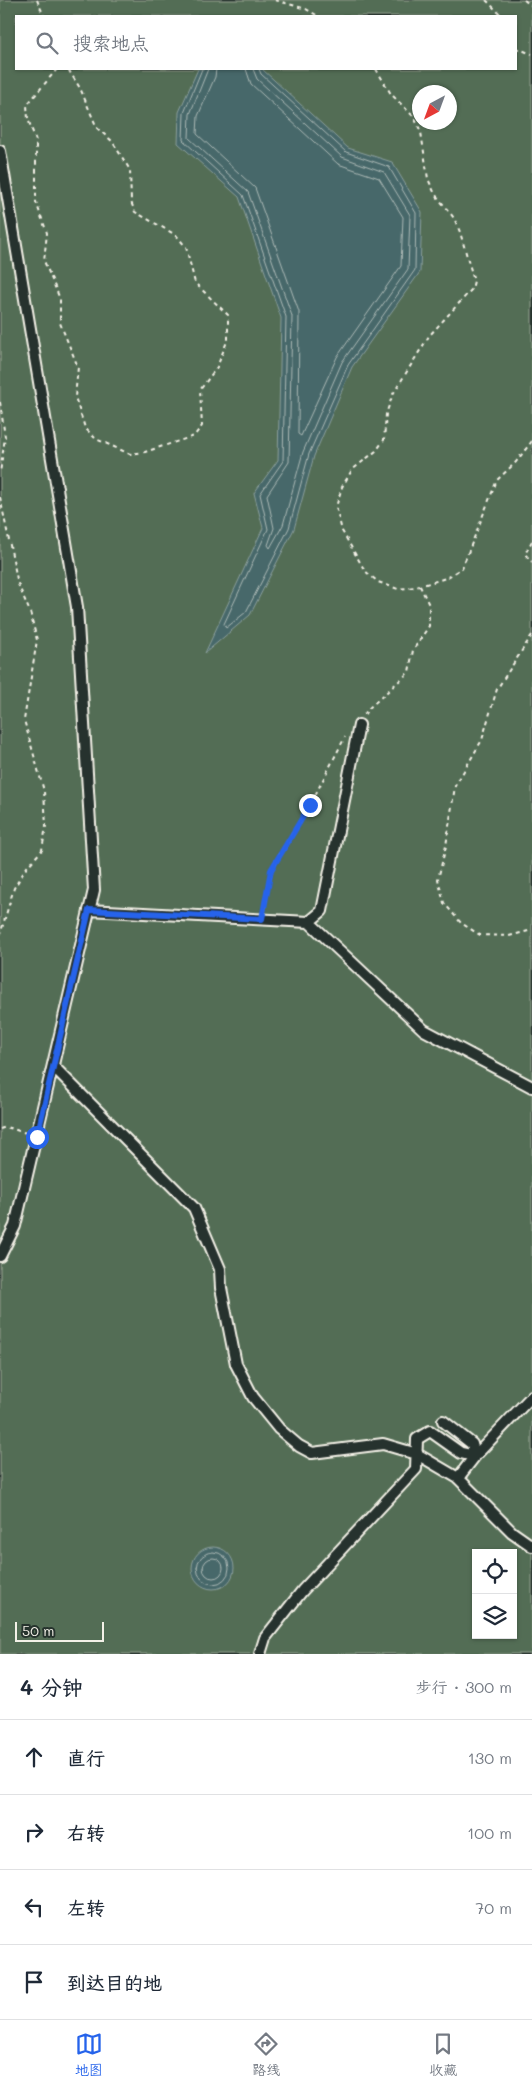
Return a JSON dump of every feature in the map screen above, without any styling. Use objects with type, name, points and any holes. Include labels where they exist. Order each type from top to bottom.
[{"type":"street","points":[[0,151],[78,607],[94,890],[15,1226],[0,1256]]},
{"type":"street","points":[[309,922],[322,910],[359,725]]},
{"type":"street","points":[[89,910],[309,922],[424,1030],[532,1087]]},
{"type":"street","points":[[53,1066],[194,1208],[220,1270],[221,1288],[236,1364],[253,1397],[279,1429],[299,1446],[312,1453],[383,1444],[417,1454],[436,1463],[450,1476],[458,1478],[512,1532],[532,1546]]},
{"type":"street","points":[[458,1478],[475,1456],[532,1396]]},
{"type":"street","points":[[444,1421],[472,1444],[475,1456]]},
{"type":"street","points":[[260,1654],[265,1638],[302,1591],[416,1468],[417,1439],[430,1430],[461,1453],[475,1456]]},
{"type":"path","points":[[37,0],[44,15]]},
{"type":"path","points":[[275,0],[306,9],[316,15]]},
{"type":"path","points":[[486,0],[501,15]]},
{"type":"path","points":[[524,0],[532,6]]},
{"type":"path","points":[[517,48],[532,54]]},
{"type":"path","points":[[56,70],[27,106],[28,118],[36,141],[34,187],[36,202],[47,233],[44,261],[60,298],[60,323],[78,367],[74,397],[85,428],[96,439],[130,454],[145,452],[194,436],[202,426],[200,390],[217,367],[228,339],[228,315],[195,283],[186,247],[176,235],[135,212],[131,202],[130,170],[112,142],[97,128],[80,88],[69,70]]},
{"type":"path","points":[[377,70],[391,94],[414,117],[422,132],[428,179],[434,194],[454,218],[474,281],[472,289],[429,336],[393,394],[386,414],[384,440],[376,451],[352,470],[342,487],[336,507],[342,531],[365,571],[378,582],[398,589],[420,586],[446,578],[462,568],[497,480],[516,462],[532,442]]},
{"type":"path","points":[[0,402],[4,436],[0,473]]},
{"type":"path","points":[[0,497],[18,584],[30,612],[37,640],[24,720],[44,792],[46,826],[42,850],[27,867],[14,888],[0,935]]},
{"type":"path","points":[[532,540],[525,554],[532,562]]},
{"type":"path","points":[[262,919],[271,870],[310,805],[342,740],[359,725],[368,709],[409,672],[413,650],[429,626],[429,605],[420,586]]},
{"type":"path","points":[[532,635],[497,689],[482,740],[455,786],[446,846],[438,879],[444,903],[461,923],[480,935],[509,936],[532,930]]},
{"type":"path","points":[[0,1129],[6,1127],[37,1137]]},
{"type":"green space","points":[[0,0],[532,0],[532,1654],[0,1654]]},
{"type":"water","points":[[198,70],[263,70],[348,148],[392,162],[422,212],[420,272],[352,367],[314,456],[294,529],[250,615],[205,653],[263,528],[254,493],[278,460],[281,318],[239,197],[178,143],[179,112]]},
{"type":"water","points":[[209,1547],[217,1547],[228,1553],[234,1568],[228,1583],[217,1589],[209,1589],[198,1583],[192,1572],[192,1564],[198,1553]]},
{"type":"route","points":[[37,1137],[89,910],[262,919],[271,870],[310,805]]}]
